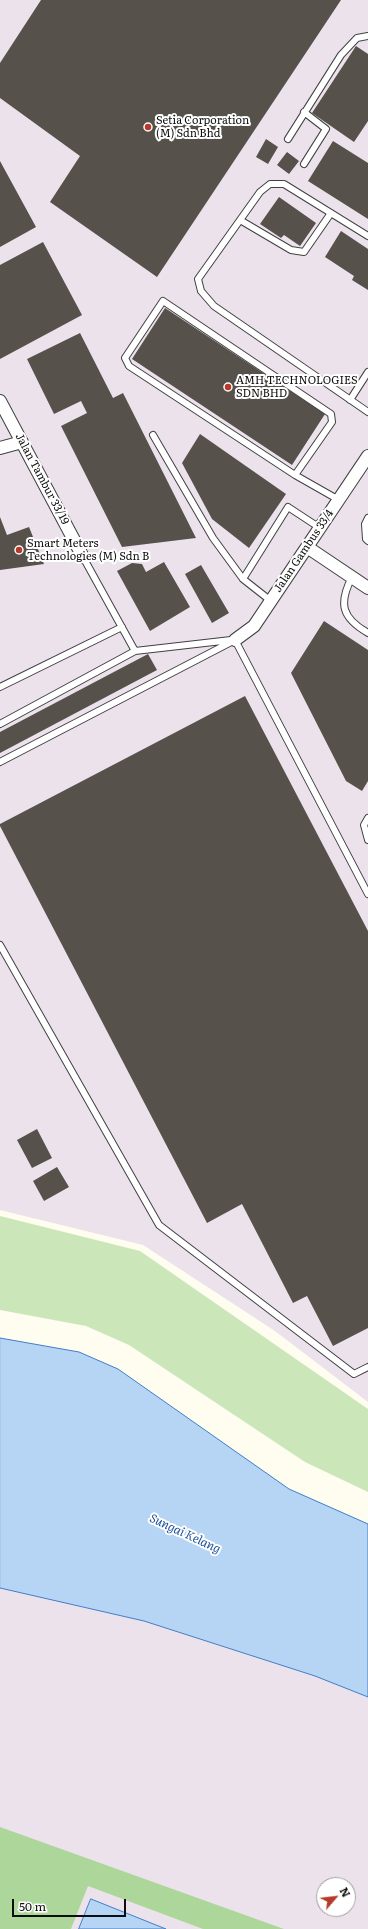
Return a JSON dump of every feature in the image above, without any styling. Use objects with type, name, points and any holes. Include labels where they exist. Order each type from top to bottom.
[{"type":"street","name":"Jalan Tambur 33/19","points":[[0,401],[83,557]]},
{"type":"street","points":[[0,448],[22,442]]},
{"type":"street","name":"Jalan Gambus 33/4","points":[[234,640],[254,626],[368,456]]},
{"type":"street","points":[[307,547],[368,588]]},
{"type":"lane","points":[[288,139],[341,54],[357,38],[368,36]]},
{"type":"lane","points":[[304,112],[326,129],[304,164]]},
{"type":"lane","points":[[368,236],[284,184],[270,184],[260,192],[198,279],[201,291],[214,306],[368,412]]},
{"type":"lane","points":[[240,220],[291,250],[304,252],[330,213]]},
{"type":"lane","points":[[295,475],[332,422],[331,414],[163,301],[125,358],[129,366],[295,475],[339,500]]},
{"type":"lane","points":[[350,400],[368,372]]},
{"type":"lane","points":[[153,435],[213,538],[243,579],[271,601]]},
{"type":"lane","points":[[243,579],[288,507],[320,528]]},
{"type":"lane","points":[[368,518],[364,524],[366,539],[368,540]]},
{"type":"lane","points":[[83,557],[135,651]]},
{"type":"lane","points":[[352,577],[345,589],[344,612],[354,625],[368,633]]},
{"type":"lane","points":[[0,687],[122,627]]},
{"type":"lane","points":[[0,724],[135,651],[234,640]]},
{"type":"lane","points":[[0,762],[234,640]]},
{"type":"lane","points":[[234,640],[368,894]]},
{"type":"lane","points":[[368,818],[364,825],[368,840]]},
{"type":"lane","points":[[0,945],[159,1225],[354,1374],[368,1367]]},
{"type":"shaded area","points":[[0,0],[368,0],[368,1402],[275,1331],[143,1245],[0,1210]]},
{"type":"shaded area","points":[[0,1588],[144,1621],[315,1676],[368,1697],[368,1929],[0,1929]]},
{"type":"green space","points":[[0,1216],[140,1251],[368,1409],[368,1492],[305,1462],[129,1345],[86,1326],[0,1310]]},
{"type":"green space","points":[[0,1827],[284,1929],[203,1929],[88,1886],[71,1929],[0,1929]]},
{"type":"water","name":"Sungai Kelang","points":[[0,1338],[79,1352],[118,1369],[289,1489],[368,1524],[368,1697],[315,1676],[144,1621],[0,1588]]},
{"type":"water","points":[[91,1899],[166,1929],[79,1929]]},
{"type":"building","name":"Setia Corporation (M) Sdn Bhd","points":[[41,0],[341,0],[157,277],[50,202],[80,156],[0,98],[0,63]]},
{"type":"building","points":[[356,46],[368,54],[368,121],[354,142],[312,113]]},
{"type":"building","points":[[266,139],[278,147],[268,164],[256,157]]},
{"type":"building","points":[[333,141],[368,163],[368,219],[308,181]]},
{"type":"building","points":[[287,152],[299,161],[289,174],[277,165]]},
{"type":"building","points":[[0,161],[36,227],[0,247]]},
{"type":"building","points":[[279,197],[316,223],[300,246],[284,235],[281,238],[260,224]]},
{"type":"building","points":[[341,231],[368,249],[368,290],[352,280],[354,276],[325,257]]},
{"type":"building","points":[[43,242],[82,315],[0,359],[0,265]]},
{"type":"building","name":"AMH TECHNOLOGIES SDN BHD","points":[[165,308],[325,414],[292,465],[132,359]]},
{"type":"building","points":[[80,333],[113,398],[123,393],[196,538],[122,547],[61,426],[87,413],[81,401],[54,414],[27,359]]},
{"type":"building","points":[[200,434],[286,494],[249,548],[212,519],[182,463]]},
{"type":"building","name":"Smart Meters Technologies (M) Sdn B","points":[[0,517],[7,535],[29,527],[44,564],[0,570]]},
{"type":"building","points":[[164,562],[190,607],[150,631],[117,571],[132,563],[142,564],[146,572]]},
{"type":"building","points":[[201,565],[229,613],[212,623],[185,574]]},
{"type":"building","points":[[324,621],[368,650],[368,781],[362,791],[346,781],[291,673]]},
{"type":"building","points":[[148,654],[157,670],[0,753],[0,732]]},
{"type":"building","points":[[245,696],[368,931],[368,1328],[333,1346],[307,1296],[293,1303],[242,1204],[207,1223],[0,826],[0,824]]},
{"type":"building","points":[[37,1129],[52,1158],[32,1168],[17,1140]]},
{"type":"building","points":[[57,1167],[69,1187],[44,1201],[33,1181]]},
{"type":"place","name":"Setia Corporation (M) Sdn Bhd","points":[[148,127]]},
{"type":"place","name":"AMH TECHNOLOGIES SDN BHD","points":[[228,387]]},
{"type":"place","name":"Smart Meters Technologies (M) Sdn B","points":[[19,550]]}]
